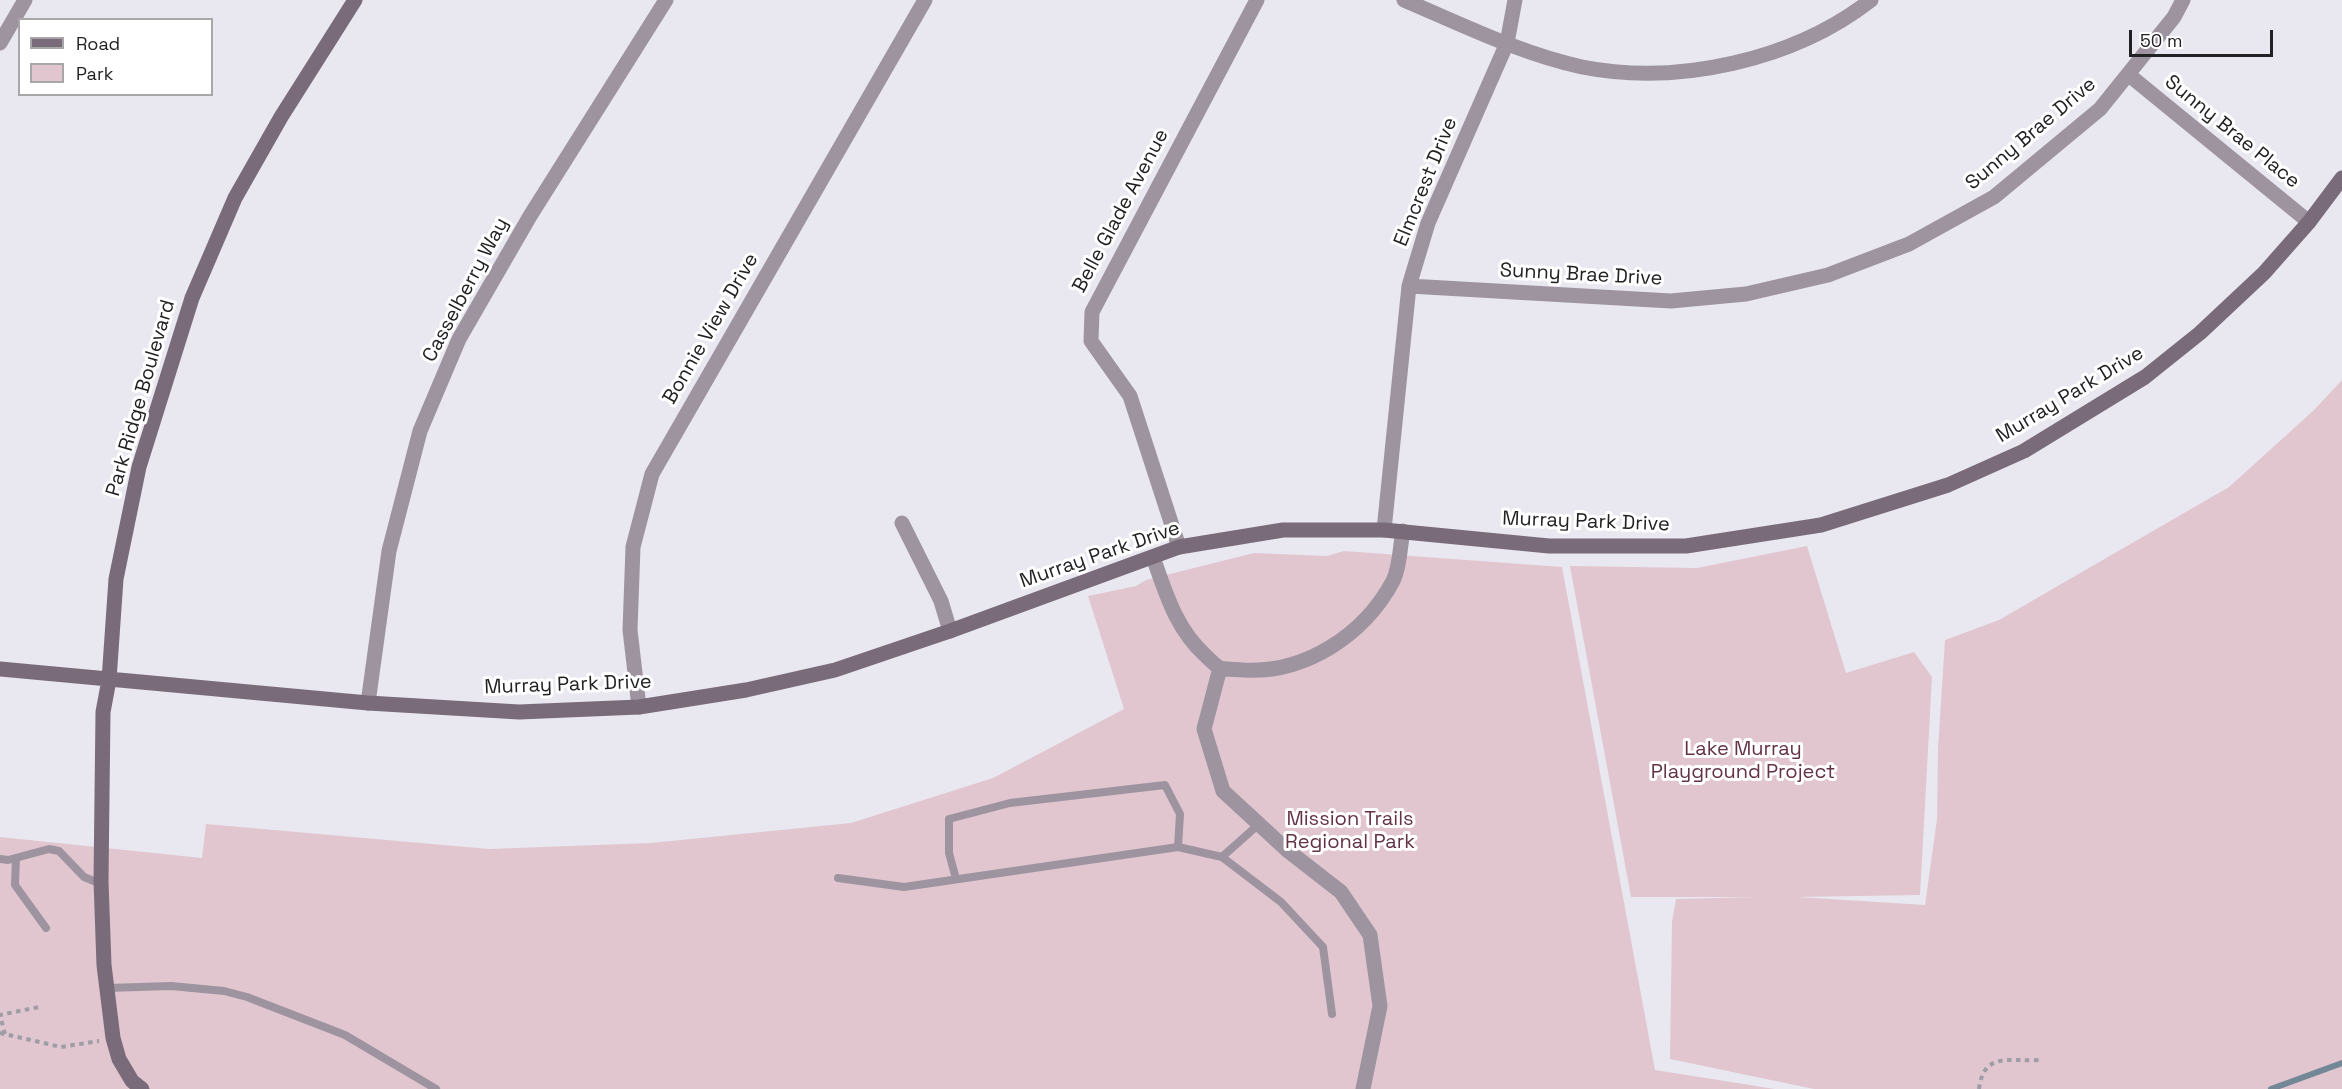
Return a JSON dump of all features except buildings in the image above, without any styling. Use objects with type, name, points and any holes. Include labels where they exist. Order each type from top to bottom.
[{"type":"street","points":[[0,42],[25,0]]},
{"type":"street","name":"Park Ridge Boulevard","points":[[142,1089],[128,1074],[112,1038],[105,988],[101,884],[103,712],[108,680],[116,579],[139,467],[192,298],[235,198],[281,117],[355,0]]},
{"type":"street","name":"Casselberry Way","points":[[368,703],[389,551],[420,431],[459,339],[530,216],[666,0]]},
{"type":"street","name":"Bonnie View Drive","points":[[639,707],[630,630],[633,547],[652,474],[925,0]]},
{"type":"street","name":"Belle Glade Avenue","points":[[1179,548],[1130,396],[1091,341],[1092,312],[1257,0]]},
{"type":"street","points":[[1404,0],[1507,43],[1582,67],[1661,73],[1706,69],[1759,57],[1809,38],[1853,14],[1871,0]]},
{"type":"street","name":"Elmcrest Drive","points":[[1384,530],[1409,286],[1428,223],[1507,43],[1515,0]]},
{"type":"street","name":"Sunny Brae Drive","points":[[1409,286],[1671,301],[1746,294],[1828,275],[1909,244],[1994,197],[2100,109],[2174,17],[2184,0]]},
{"type":"street","name":"Sunny Brae Place","points":[[2128,75],[2309,222]]},
{"type":"street","name":"Murray Park Drive","points":[[0,669],[368,703],[519,712],[639,707],[746,690],[835,670],[1179,548],[1283,530],[1402,531],[1549,546],[1686,546],[1821,525],[1948,485],[2024,451],[2145,377],[2200,333],[2256,280],[2309,222],[2342,178]]},
{"type":"street","points":[[902,523],[941,602],[950,631]]},
{"type":"street","points":[[1154,556],[1169,605],[1180,627],[1196,647],[1220,668],[1264,671],[1283,668],[1336,645],[1362,622],[1394,578],[1402,531]]},
{"type":"street","points":[[1220,668],[1204,729],[1223,791],[1287,850],[1341,892],[1370,935],[1380,1006],[1363,1089]]},
{"type":"lane","points":[[956,879],[949,854],[948,819],[1010,803],[1164,784],[1180,814],[1178,847]]},
{"type":"lane","points":[[1222,856],[1259,824]]},
{"type":"lane","points":[[838,878],[904,887],[1178,847],[1222,856],[1281,902],[1323,947],[1332,1014]]},
{"type":"lane","points":[[0,859],[15,858],[49,849],[59,851],[84,877],[101,884]]},
{"type":"lane","points":[[15,858],[15,885],[46,928]]},
{"type":"lane","points":[[105,988],[171,986],[224,991],[247,997],[345,1035],[436,1089]]},
{"type":"path","points":[[39,1007],[0,1015],[2,1034],[61,1047],[112,1038]]},
{"type":"path","points":[[1979,1089],[1982,1071],[1998,1061],[2039,1060]]},
{"type":"green space","name":"Lake Murray Playground Project","points":[[2342,380],[2342,1089],[1814,1089],[1670,1059],[1672,922],[1676,899],[1758,897],[1631,897],[1570,566],[1697,568],[1807,546],[1846,673],[1914,652],[1932,677],[1920,895],[1798,897],[1925,905],[1937,819],[1938,749],[1945,640],[1999,620],[2229,487],[2314,410]]},
{"type":"green space","name":"Mission Trails Regional Park","points":[[1344,551],[1562,567],[1655,1070],[1775,1089],[0,1089],[0,837],[202,858],[206,824],[489,849],[651,843],[851,823],[993,778],[1124,709],[1088,596],[1136,586],[1146,580],[1254,553],[1327,556]]},
{"type":"waterway","points":[[2271,1089],[2342,1063]]}]
